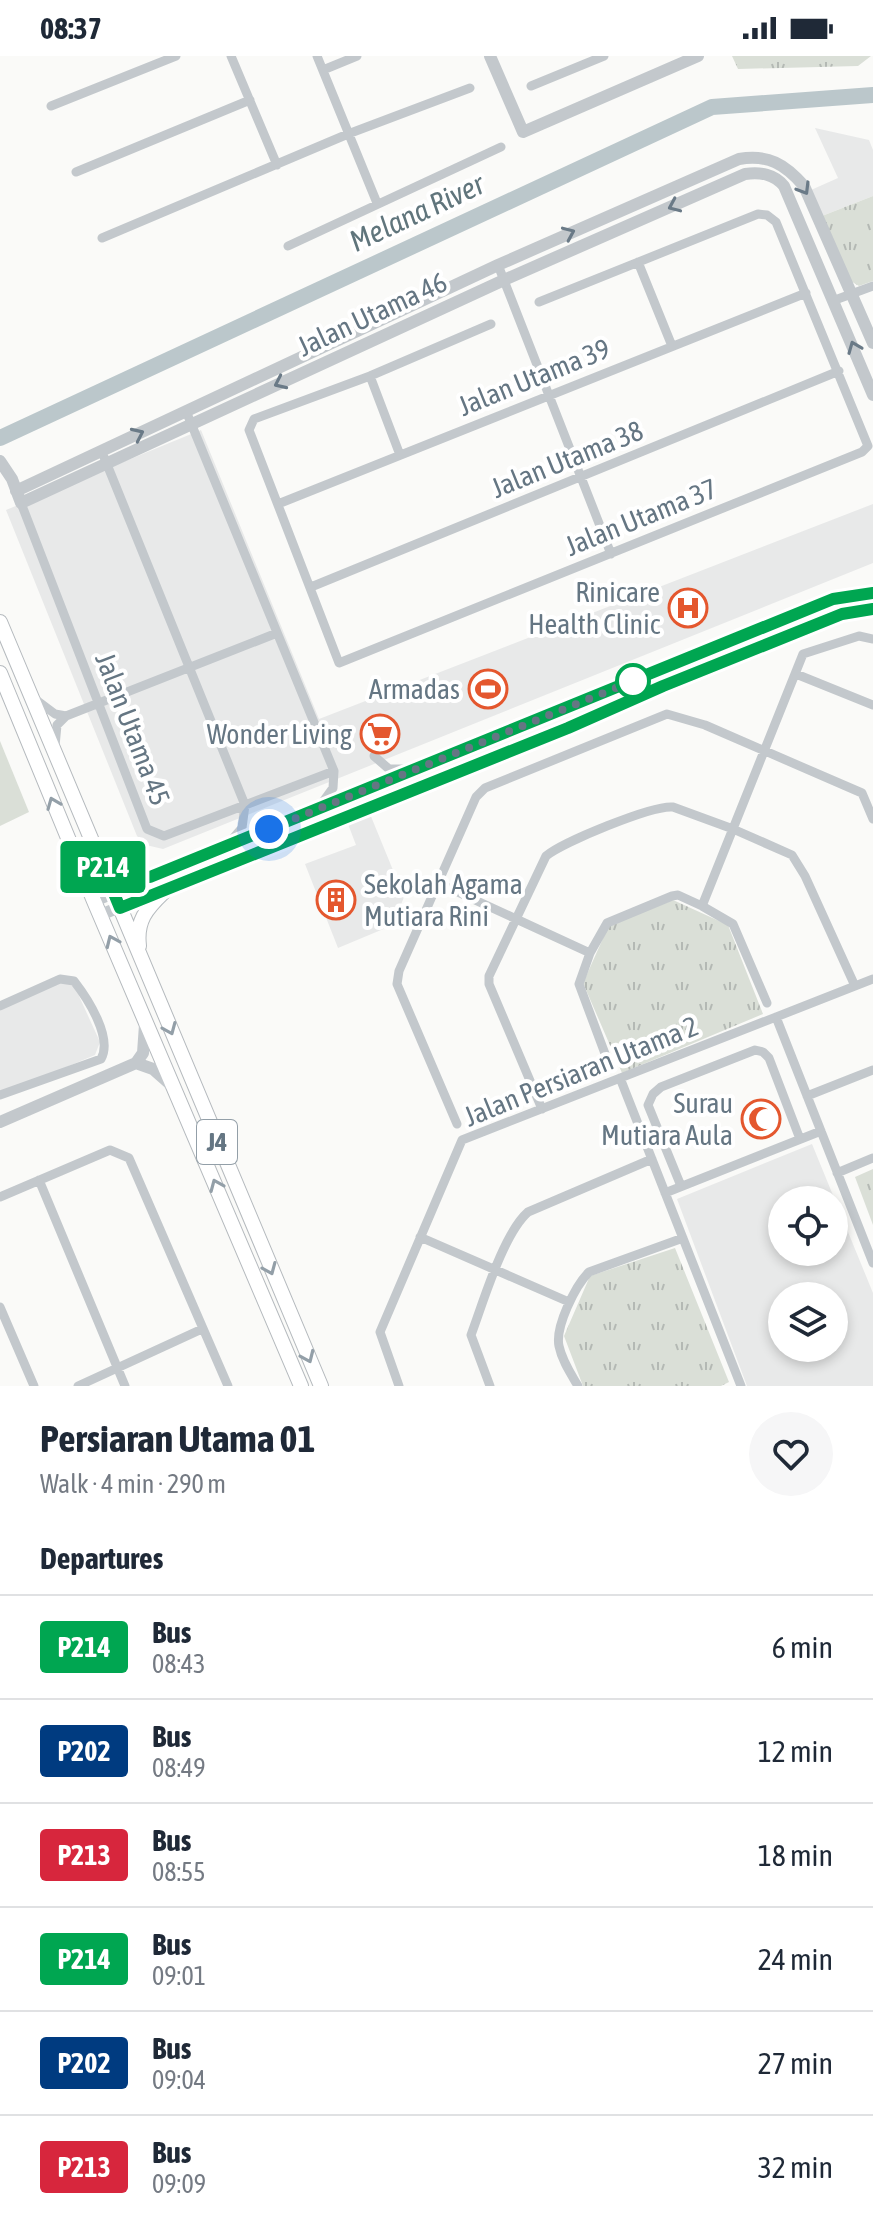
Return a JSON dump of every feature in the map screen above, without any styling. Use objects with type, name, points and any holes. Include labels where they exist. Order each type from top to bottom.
[{"type":"main road","name":"J4","points":[[0,622],[321,1386]]},
{"type":"main road","name":"J4","points":[[0,673],[301,1386]]},
{"type":"main road","points":[[97,852],[129,876],[150,877]]},
{"type":"main road","points":[[140,957],[138,925],[146,909],[164,892]]},
{"type":"street","points":[[51,106],[176,56]]},
{"type":"street","points":[[231,56],[277,165]]},
{"type":"street","points":[[317,56],[377,203]]},
{"type":"street","points":[[323,70],[357,56]]},
{"type":"street","points":[[490,56],[520,128],[526,132],[698,56]]},
{"type":"street","points":[[531,86],[604,56]]},
{"type":"street","points":[[102,238],[348,134],[470,88]]},
{"type":"street","points":[[76,172],[250,100]]},
{"type":"street","points":[[288,246],[501,147]]},
{"type":"street","name":"Jalan Utama 46","points":[[19,497],[104,457],[186,411],[498,265],[739,159],[758,158],[778,162],[804,186],[852,294]]},
{"type":"street","name":"Jalan Utama 46","points":[[104,457],[191,424],[504,280],[745,174],[767,174],[778,178],[784,186],[835,300]]},
{"type":"street","points":[[539,302],[758,214],[767,215],[776,222],[839,371]]},
{"type":"street","points":[[638,262],[672,346]]},
{"type":"street","points":[[498,265],[611,554]]},
{"type":"street","points":[[873,286],[835,300],[873,395]]},
{"type":"street","name":"Jalan Utama 39","points":[[278,504],[806,293]]},
{"type":"street","points":[[852,294],[873,343]]},
{"type":"street","points":[[311,587],[249,430],[254,419],[370,376],[491,324]]},
{"type":"street","name":"Jalan Utama 37","points":[[311,587],[339,663],[862,452],[868,446],[839,371]]},
{"type":"street","name":"Jalan Utama 38","points":[[311,587],[839,371]]},
{"type":"street","points":[[370,376],[400,455]]},
{"type":"street","points":[[186,411],[334,771],[329,796],[314,810]]},
{"type":"street","points":[[104,457],[245,805],[239,835],[224,847]]},
{"type":"street","points":[[0,461],[19,497]]},
{"type":"street","name":"Jalan Utama 45","points":[[19,497],[147,829],[164,836],[334,771]]},
{"type":"street","points":[[94,901],[833,599],[873,593]]},
{"type":"street","points":[[100,915],[164,892],[842,614],[873,609]]},
{"type":"street","points":[[56,755],[57,725],[66,716],[277,633]]},
{"type":"street","points":[[702,906],[803,654],[859,636],[873,639]]},
{"type":"street","points":[[796,674],[873,705]]},
{"type":"street","points":[[31,697],[55,714],[66,716]]},
{"type":"street","points":[[457,1124],[397,984],[399,971],[476,797],[485,788],[667,714],[705,725],[862,793],[873,819]]},
{"type":"street","points":[[374,756],[389,769],[414,769]]},
{"type":"street","points":[[542,1109],[489,984],[489,976],[546,856],[555,848],[663,806],[733,829],[792,855],[805,876],[855,986]]},
{"type":"street","points":[[438,883],[590,953]]},
{"type":"street","points":[[607,1059],[579,984],[590,953],[610,920],[672,896],[678,895],[702,906],[733,924],[767,1003]]},
{"type":"street","points":[[0,1006],[60,979],[74,981],[86,995],[106,1041],[106,1050],[101,1059],[0,1095]]},
{"type":"street","name":"Jalan Persiaran Utama 2","points":[[399,1386],[380,1332],[462,1140],[873,979]]},
{"type":"street","points":[[776,1017],[873,1263]]},
{"type":"street","points":[[1,1120],[136,1063],[143,1053],[145,1018]]},
{"type":"street","points":[[681,1186],[648,1105],[661,1087],[755,1050],[763,1052],[769,1058],[800,1139]]},
{"type":"street","points":[[136,1063],[153,1069],[175,1091]]},
{"type":"street","points":[[807,1096],[873,1070]]},
{"type":"street","points":[[620,1078],[741,1386]]},
{"type":"street","points":[[665,1193],[821,1131]]},
{"type":"street","points":[[0,1197],[110,1150],[129,1158],[228,1386]]},
{"type":"street","points":[[837,1173],[873,1158]]},
{"type":"street","points":[[490,1386],[471,1335],[495,1271],[520,1219],[528,1212],[652,1159]]},
{"type":"street","points":[[39,1180],[125,1386]]},
{"type":"street","points":[[420,1237],[569,1302]]},
{"type":"street","points":[[578,1386],[567,1368],[558,1338],[569,1302],[581,1280],[589,1272],[683,1238]]},
{"type":"street","points":[[0,1307],[34,1386]]},
{"type":"street","points":[[78,1386],[202,1329]]},
{"type":"shaded area","points":[[815,128],[869,140],[873,150],[873,196],[822,216],[811,190],[838,178]]},
{"type":"shaded area","points":[[201,430],[319,719],[873,504],[873,563],[163,849],[146,845],[137,836],[6,510]]},
{"type":"shaded area","points":[[370,814],[404,897],[393,925],[338,948],[305,864],[356,845],[348,824]]},
{"type":"shaded area","points":[[61,982],[74,985],[100,1042],[95,1055],[0,1095],[0,1009]]},
{"type":"shaded area","points":[[812,1144],[829,1186],[768,1186],[768,1266],[848,1266],[848,1232],[873,1293],[873,1386],[747,1386],[677,1199]]},
{"type":"green space","points":[[732,56],[871,56],[858,66],[738,69]]},
{"type":"green space","points":[[873,196],[873,281],[859,286],[849,280],[822,216]]},
{"type":"green space","points":[[0,741],[29,812],[0,826]]},
{"type":"green space","points":[[673,900],[728,925],[763,1014],[622,1073],[583,983],[609,925]]},
{"type":"green space","points":[[873,1169],[873,1225],[855,1177]]},
{"type":"green space","points":[[675,1248],[729,1382],[721,1386],[583,1386],[564,1336],[590,1276]]},
{"type":"waterway","name":"Melana River","points":[[0,438],[712,107],[873,95]]},
{"type":"bus line","name":"P214","points":[[873,593],[833,599],[150,877],[129,876],[97,852],[120,908],[842,614],[873,609]]},
{"type":"place","name":"Rinicare Health Clinic","points":[[688,608]]},
{"type":"place","name":"Armadas","points":[[488,689]]},
{"type":"place","name":"Wonder Living","points":[[380,734]]},
{"type":"place","name":"Sekolah Agama Mutiara Rini","points":[[336,900]]},
{"type":"place","name":"Surau Mutiara Aula","points":[[761,1119]]},
{"type":"route","points":[[269,829],[633,681]]}]
